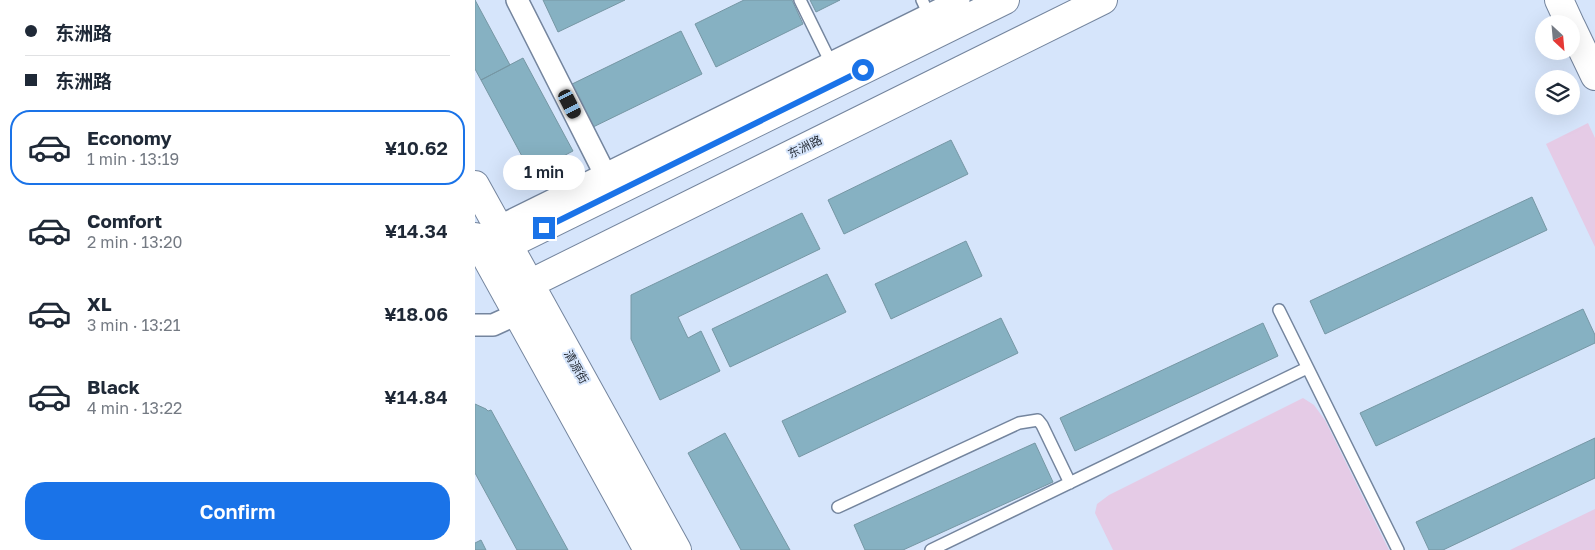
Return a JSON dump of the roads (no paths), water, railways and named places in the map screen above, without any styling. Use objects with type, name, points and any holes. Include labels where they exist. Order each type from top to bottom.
[{"type":"street","points":[[517,0],[609,184]]},
{"type":"street","points":[[609,184],[831,63],[926,7],[959,0]]},
{"type":"street","points":[[492,241],[609,184],[1005,0]]},
{"type":"street","name":"东洲路","points":[[518,297],[1103,0]]},
{"type":"street","points":[[1559,0],[1566,15]]},
{"type":"street","points":[[1580,44],[1595,76]]},
{"type":"street","name":"清源街","points":[[475,184],[492,241],[518,297],[648,550]]},
{"type":"street","points":[[475,325],[493,325],[518,297]]},
{"type":"street","name":"清源街","points":[[518,297],[677,550]]},
{"type":"lane","points":[[800,0],[831,63]]},
{"type":"lane","points":[[1279,310],[1398,550]]},
{"type":"lane","points":[[931,550],[1307,368]]},
{"type":"lane","points":[[838,507],[1019,423],[1038,420],[1070,483]]}]
